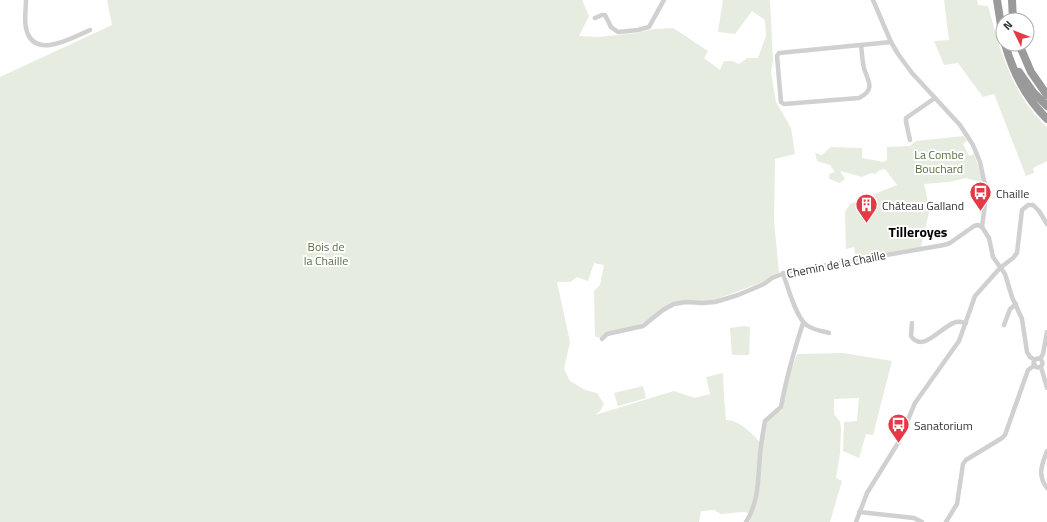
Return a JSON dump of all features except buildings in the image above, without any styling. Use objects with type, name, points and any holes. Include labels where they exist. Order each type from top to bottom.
[{"type":"highway","points":[[997,0],[999,12]]},
{"type":"highway","points":[[1012,0],[1013,12]]},
{"type":"highway","points":[[1008,52],[1020,85],[1047,119]]},
{"type":"highway","points":[[1009,52],[1024,80],[1047,106]]},
{"type":"highway","points":[[1022,53],[1047,87]]},
{"type":"highway","points":[[1022,53],[1031,72],[1047,95]]},
{"type":"street","points":[[26,0],[26,29],[30,37],[36,43],[45,46],[59,44],[90,30]]},
{"type":"street","points":[[595,18],[602,14],[605,15],[611,28],[618,32],[638,30],[649,27],[664,0]]},
{"type":"street","points":[[873,0],[891,42],[898,54],[912,73],[966,133],[980,162],[985,185],[985,204],[982,227],[989,238],[993,257],[1004,274],[1022,319],[1027,352],[1030,357],[1037,361],[1043,362],[1041,366],[1047,388]]},
{"type":"street","points":[[862,45],[864,69],[870,83],[869,87],[859,98],[784,104],[781,102],[777,64],[778,54],[862,45],[891,42]]},
{"type":"street","points":[[910,140],[906,118],[935,98]]},
{"type":"street","points":[[856,522],[867,493],[898,443],[915,403],[957,345],[975,296],[1000,268],[1017,253],[1021,213],[1028,205],[1033,206],[1047,224]]},
{"type":"street","name":"Chemin de la Chaille","points":[[602,339],[607,334],[643,326],[663,310],[674,304],[686,302],[715,302],[738,295],[764,284],[783,273],[804,268],[944,245],[950,243],[974,226],[978,225],[982,227]]},
{"type":"street","points":[[783,273],[789,294],[804,323],[808,326],[829,333]]},
{"type":"street","points":[[1004,325],[1010,309],[1016,304]]},
{"type":"street","points":[[746,522],[757,495],[764,421],[781,407],[786,380],[804,323]]},
{"type":"street","points":[[912,323],[911,336],[914,340],[920,343],[925,342],[952,323],[966,323]]},
{"type":"street","points":[[946,522],[957,504],[964,463],[1005,435],[1028,370],[1043,354],[1047,332]]},
{"type":"street","points":[[1037,361],[1038,367],[1041,366]]},
{"type":"street","points":[[1047,451],[1041,470],[1042,479],[1047,488]]},
{"type":"street","points":[[859,512],[914,518],[922,522]]},
{"type":"green space","name":"Bois de la Chaille","points":[[107,0],[582,0],[589,16],[579,36],[598,37],[637,33],[654,29],[673,28],[708,51],[704,58],[720,70],[724,61],[732,61],[739,64],[747,58],[758,58],[766,36],[765,20],[752,11],[735,34],[718,32],[723,0],[770,0],[773,61],[771,72],[776,102],[791,128],[795,154],[775,159],[774,221],[779,273],[763,282],[714,300],[703,302],[680,301],[636,327],[601,338],[596,337],[595,335],[594,291],[600,285],[604,265],[594,263],[588,281],[577,277],[570,282],[557,282],[570,342],[564,369],[570,381],[585,390],[597,393],[604,404],[600,411],[595,415],[674,391],[695,398],[710,394],[706,377],[723,373],[726,420],[736,422],[741,425],[762,444],[766,421],[782,410],[787,382],[797,354],[843,353],[892,361],[873,435],[866,434],[859,458],[843,451],[844,422],[857,421],[859,398],[834,399],[834,414],[840,422],[841,428],[840,453],[836,478],[842,481],[830,522],[749,522],[752,513],[741,512],[721,514],[714,510],[701,511],[699,522],[0,522],[0,77],[112,25]]},
{"type":"green space","points":[[944,0],[977,0],[978,5],[988,6],[995,32],[995,52],[1002,52],[1016,86],[1025,101],[1047,127],[1047,161],[1033,168],[1034,173],[1026,176],[994,94],[983,97],[958,63],[944,65],[934,41],[949,40]]},
{"type":"green space","name":"La Combe Bouchard","points":[[964,136],[967,141],[963,144],[969,156],[974,154],[983,183],[966,178],[949,182],[924,184],[929,212],[921,247],[856,258],[854,247],[846,249],[845,212],[850,204],[897,185],[885,169],[880,170],[875,174],[871,173],[862,177],[840,171],[845,179],[840,183],[829,179],[829,174],[835,172],[830,165],[817,161],[815,153],[822,155],[831,147],[862,148],[862,158],[884,162],[887,160],[887,147],[910,146],[916,141]]},
{"type":"green space","points":[[744,326],[750,327],[749,355],[732,355],[730,328]]},
{"type":"green space","points":[[643,386],[646,398],[618,406],[614,393]]},
{"type":"place","name":"Chaille","points":[[981,212]]},
{"type":"place","name":"Château Galland","points":[[867,224]]},
{"type":"place","name":"Sanatorium","points":[[899,444]]},
{"type":"district","name":"Tilleroyes","points":[[918,231]]}]
